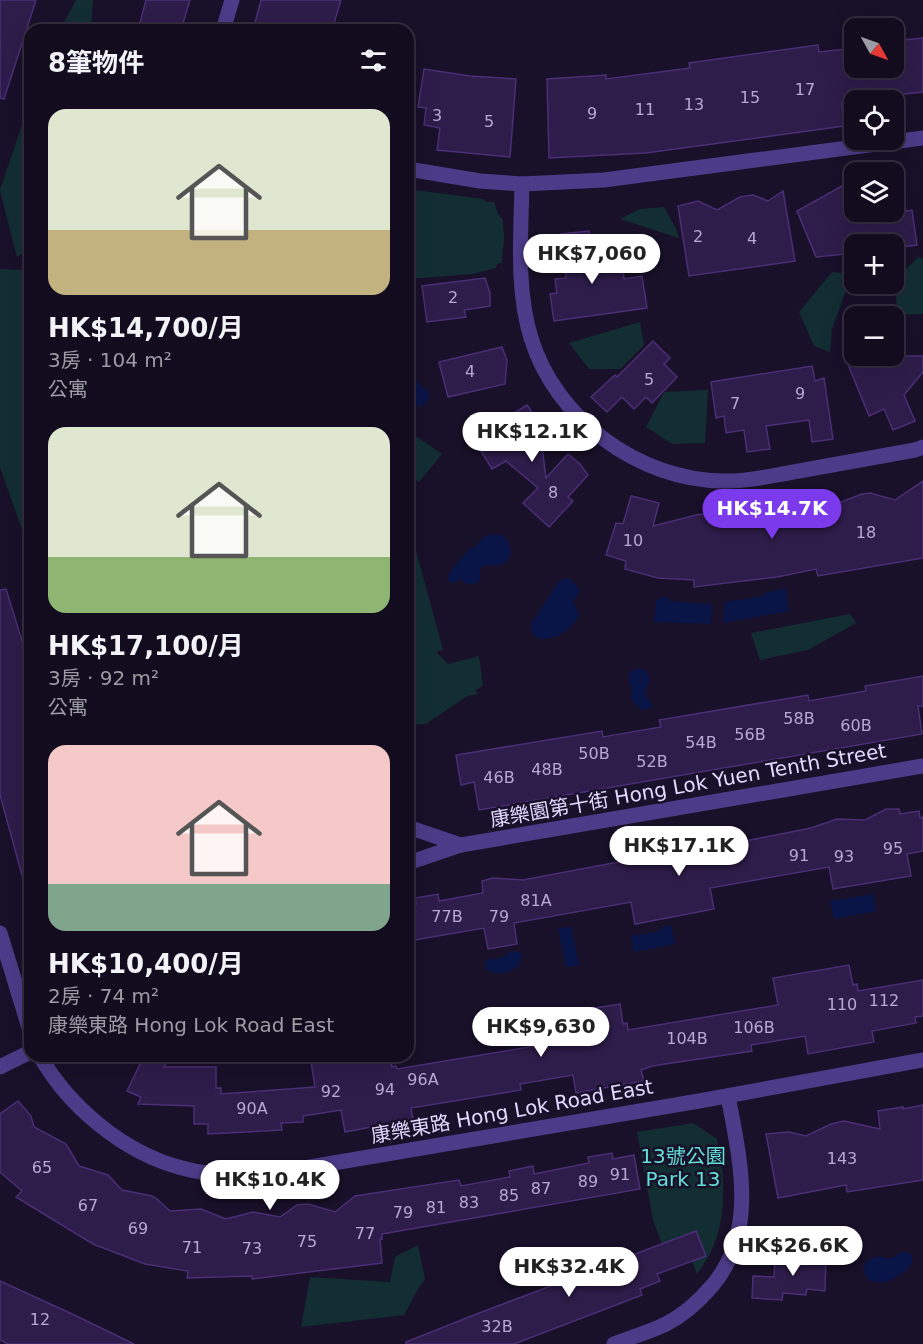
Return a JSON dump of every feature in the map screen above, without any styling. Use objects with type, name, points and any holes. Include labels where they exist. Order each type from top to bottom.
[{"type":"street","points":[[225,24],[232,0]]},
{"type":"street","points":[[414,170],[480,181],[522,184],[604,180],[923,138]]},
{"type":"street","points":[[522,184],[521,263],[524,304],[531,338],[546,372],[560,395],[577,417],[600,437],[628,454],[672,474],[722,481],[758,479],[923,447]]},
{"type":"street","name":"康樂園第十街 Hong Lok Yuen Tenth Street","points":[[414,860],[461,845],[923,766]]},
{"type":"street","name":"康樂園第十街 Hong Lok Yuen Tenth Street","points":[[414,829],[461,845]]},
{"type":"street","points":[[0,933],[24,1011]]},
{"type":"street","points":[[0,1067],[24,1056]]},
{"type":"street","name":"康樂東路 Hong Lok Road East","points":[[45,1062],[90,1116],[142,1153],[183,1168],[231,1175],[292,1170],[728,1096],[923,1060]]},
{"type":"street","points":[[614,1344],[666,1324],[684,1312],[701,1299],[720,1277],[729,1260],[736,1242],[742,1193],[741,1169],[728,1096]]},
{"type":"green space","points":[[76,0],[93,0],[91,24],[63,24]]},
{"type":"green space","points":[[24,119],[24,253],[17,257],[0,190]]},
{"type":"green space","points":[[414,190],[494,202],[503,220],[502,263],[497,264],[496,268],[473,274],[414,279]]},
{"type":"green space","points":[[664,207],[679,238],[620,219],[640,209]]},
{"type":"green space","points":[[918,257],[923,259],[923,314],[904,315],[904,306],[896,306],[896,294],[904,294],[904,271]]},
{"type":"green space","points":[[0,269],[24,270],[24,535],[0,467]]},
{"type":"green space","points":[[832,272],[844,273],[845,294],[832,329],[830,352],[814,346],[799,312]]},
{"type":"green space","points":[[640,322],[644,345],[620,369],[589,369],[569,343]]},
{"type":"green space","points":[[708,390],[705,443],[672,444],[646,427],[664,392]]},
{"type":"green space","points":[[414,435],[442,454],[419,482],[414,478]]},
{"type":"green space","points":[[777,491],[821,497],[824,519],[783,534],[770,513]]},
{"type":"green space","points":[[414,543],[443,650],[436,652],[448,664],[479,656],[483,685],[475,691],[479,694],[467,696],[426,724],[414,725]]},
{"type":"green space","points":[[850,614],[856,623],[808,650],[760,660],[751,633]]},
{"type":"green space","name":"13號公園 Park 13","points":[[693,1123],[717,1139],[723,1192],[720,1226],[715,1243],[697,1274],[692,1261],[706,1255],[696,1231],[662,1244],[653,1220],[637,1132]]},
{"type":"green space","points":[[418,1245],[425,1279],[404,1315],[301,1327],[310,1277],[390,1282],[395,1257]]},
{"type":"shaded area","points":[[414,375],[418,384],[429,391],[429,400],[420,407],[414,404]]},
{"type":"shaded area","points":[[492,534],[501,535],[507,542],[511,550],[510,558],[503,564],[483,565],[479,572],[480,581],[471,585],[460,578],[457,582],[451,583],[448,580],[449,573],[470,548],[473,549],[484,537]]},
{"type":"shaded area","points":[[567,578],[572,580],[579,590],[573,601],[578,613],[576,620],[564,632],[556,636],[547,639],[540,638],[533,634],[530,626],[559,581]]},
{"type":"shaded area","points":[[786,588],[789,611],[723,623],[725,602],[764,596],[764,593]]},
{"type":"shaded area","points":[[660,597],[668,597],[669,601],[712,604],[711,624],[654,622],[656,600]]},
{"type":"shaded area","points":[[637,668],[645,670],[650,678],[646,692],[653,705],[651,708],[641,710],[631,699],[632,689],[628,679],[630,672]]},
{"type":"shaded area","points":[[873,894],[876,911],[834,919],[830,901]]},
{"type":"shaded area","points":[[671,925],[675,944],[634,952],[631,936],[660,931],[662,927]]},
{"type":"shaded area","points":[[571,927],[579,965],[566,967],[558,928]]},
{"type":"shaded area","points":[[512,951],[522,955],[521,961],[514,969],[497,973],[486,969],[485,963],[489,959],[501,958]]},
{"type":"shaded area","points":[[902,1251],[911,1254],[910,1267],[893,1279],[882,1282],[874,1282],[868,1278],[865,1266],[868,1261],[874,1257],[892,1258]]},
{"type":"building","points":[[0,0],[36,0],[28,24],[24,24],[24,37],[4,99],[0,98]]},
{"type":"building","points":[[146,0],[190,0],[183,24],[140,24]]},
{"type":"building","points":[[261,0],[341,0],[334,24],[255,24]]},
{"type":"building","points":[[923,38],[923,92],[904,94],[904,90],[844,90],[844,103],[842,103],[844,126],[646,153],[549,158],[547,79],[606,75],[606,79],[690,68],[689,63],[818,45],[819,52],[844,49],[844,78],[904,78],[904,40]]},
{"type":"building","points":[[424,69],[470,76],[516,79],[510,157],[437,150],[440,128],[424,125],[426,108],[418,107]]},
{"type":"building","points":[[844,186],[844,222],[904,222],[904,199],[906,211],[912,210],[917,245],[904,247],[904,234],[844,234],[844,254],[816,257],[797,211]]},
{"type":"building","points":[[783,191],[795,261],[689,276],[678,206],[698,201],[717,210],[740,197],[753,195],[768,201]]},
{"type":"building","points":[[589,231],[596,273],[623,270],[624,279],[642,276],[647,308],[554,321],[550,294],[557,293],[555,279],[566,278],[561,234]]},
{"type":"building","points":[[485,278],[490,293],[490,306],[464,310],[466,317],[427,322],[422,286]]},
{"type":"building","points":[[653,341],[670,358],[664,364],[677,377],[652,403],[646,397],[634,409],[622,397],[607,412],[591,397],[615,375],[617,377]]},
{"type":"building","points":[[502,347],[507,360],[505,384],[448,397],[439,362]]},
{"type":"building","points":[[904,356],[923,356],[923,372],[904,395],[915,421],[893,430],[884,409],[869,416],[849,367],[904,366]]},
{"type":"building","points":[[812,366],[815,381],[824,378],[833,439],[812,442],[809,420],[766,426],[770,449],[747,452],[744,430],[726,433],[724,416],[716,418],[711,382]]},
{"type":"building","points":[[527,405],[539,422],[546,478],[568,454],[588,475],[568,497],[573,501],[549,527],[523,503],[538,488],[506,461],[492,469],[473,438]]},
{"type":"building","points":[[923,481],[923,558],[818,576],[816,569],[777,577],[694,587],[694,580],[658,578],[625,569],[626,561],[606,555],[616,523],[623,524],[631,496],[659,503],[653,526],[700,514],[730,525],[752,513],[781,515],[801,505],[815,504],[828,507],[862,494],[870,493],[895,500]]},
{"type":"building","points":[[6,589],[24,648],[23,879],[0,795],[0,590]]},
{"type":"building","points":[[923,676],[923,706],[918,706],[922,734],[479,810],[474,782],[461,785],[456,755],[602,731],[603,737],[661,727],[659,720],[808,695],[809,701],[866,691],[865,686]]},
{"type":"building","points":[[886,809],[899,809],[900,814],[919,811],[920,818],[923,817],[923,851],[907,854],[911,876],[833,889],[829,867],[710,888],[714,909],[635,924],[631,902],[514,923],[517,944],[488,949],[484,928],[414,940],[415,898],[438,894],[439,901],[483,893],[482,881],[493,878],[523,880],[629,860],[629,855],[641,852],[664,854],[691,844],[717,845],[745,841],[811,828],[837,819],[865,820]]},
{"type":"building","points":[[849,965],[853,985],[857,984],[858,991],[923,980],[923,1016],[915,1017],[916,1023],[872,1031],[874,1042],[808,1054],[805,1036],[751,1045],[752,1051],[652,1066],[641,1070],[644,1081],[576,1093],[573,1075],[520,1084],[521,1090],[411,1108],[413,1119],[345,1132],[341,1110],[303,1116],[303,1122],[281,1123],[282,1130],[208,1134],[208,1124],[194,1124],[194,1106],[138,1104],[141,1097],[127,1091],[141,1062],[167,1062],[164,1067],[216,1067],[216,1088],[221,1088],[221,1094],[315,1087],[311,1062],[391,1062],[392,1067],[396,1066],[397,1069],[547,1044],[542,1017],[620,1004],[623,1024],[627,1023],[628,1030],[778,1005],[773,978]]},
{"type":"building","points":[[18,1101],[31,1116],[34,1127],[66,1144],[79,1166],[108,1175],[122,1190],[152,1196],[170,1211],[201,1209],[226,1219],[253,1212],[280,1217],[297,1205],[308,1204],[335,1212],[355,1196],[459,1180],[461,1186],[510,1177],[509,1171],[533,1166],[534,1174],[589,1163],[588,1157],[612,1153],[613,1159],[634,1155],[640,1189],[382,1234],[382,1239],[380,1239],[382,1263],[252,1279],[252,1276],[187,1278],[188,1271],[145,1264],[93,1244],[16,1197],[22,1191],[0,1172],[0,1114]]},
{"type":"building","points":[[923,1105],[923,1180],[847,1192],[846,1185],[778,1198],[766,1134],[789,1132],[806,1136],[831,1124],[844,1121],[880,1129],[878,1111]]},
{"type":"building","points":[[696,1231],[706,1256],[657,1274],[660,1281],[640,1289],[642,1295],[514,1344],[406,1344],[406,1342],[474,1315]]},
{"type":"building","points":[[792,1251],[826,1253],[825,1291],[807,1289],[806,1295],[783,1293],[782,1300],[752,1298],[753,1276],[774,1277],[775,1258],[792,1259]]},
{"type":"building","points":[[0,1281],[134,1344],[8,1344],[0,1340]]}]
